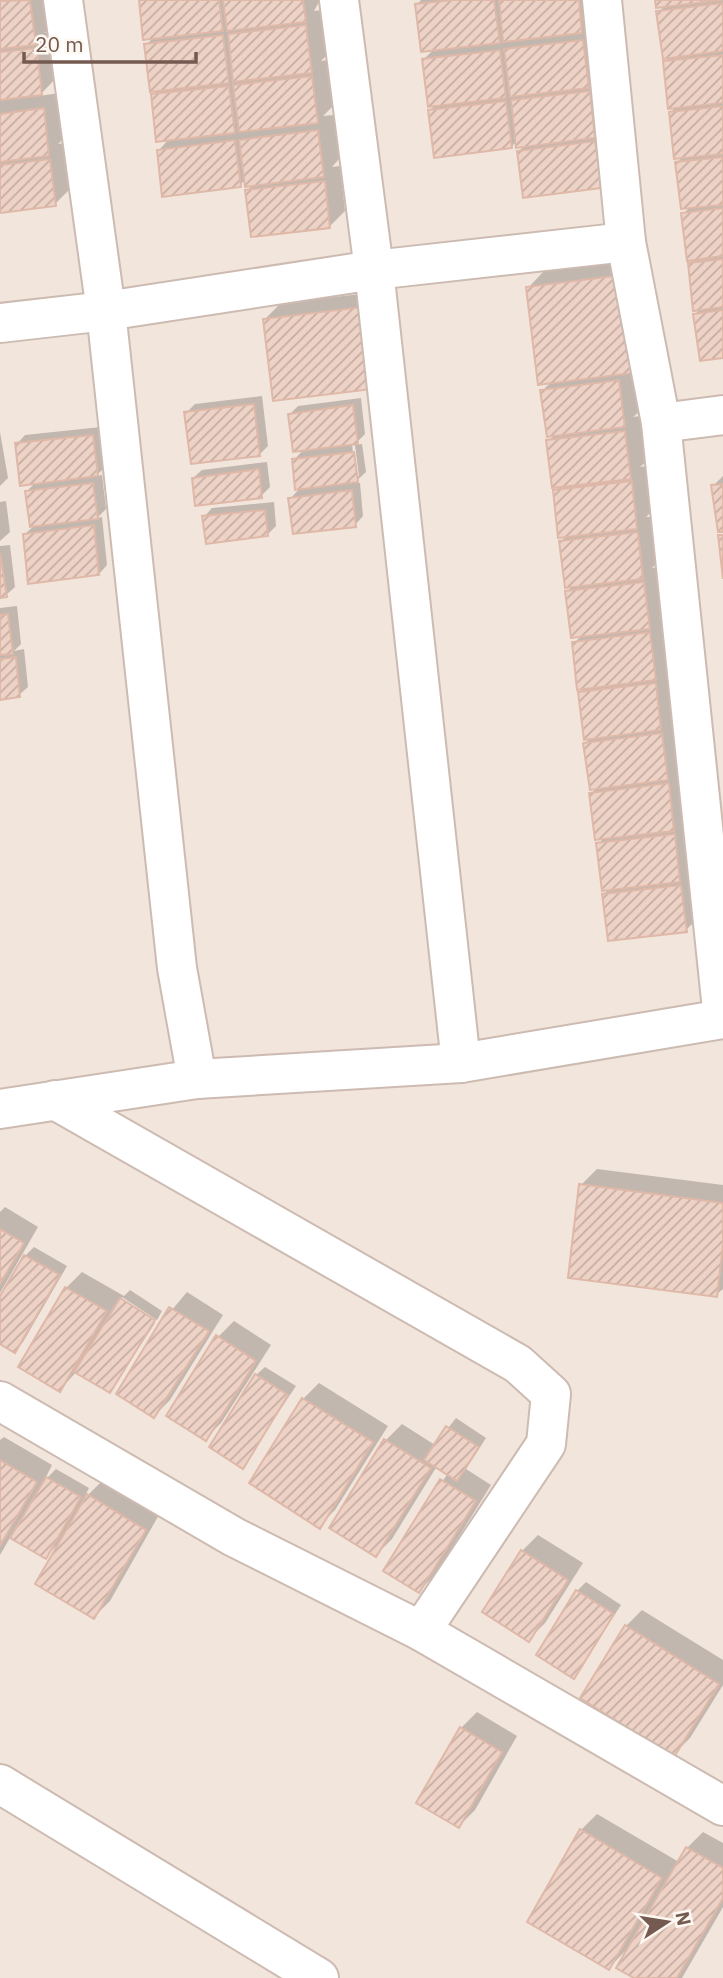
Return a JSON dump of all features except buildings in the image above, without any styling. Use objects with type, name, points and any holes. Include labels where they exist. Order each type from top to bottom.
[{"type":"street","points":[[63,0],[106,311],[177,968],[197,1079]]},
{"type":"street","points":[[339,0],[374,270],[461,1063]]},
{"type":"street","points":[[0,1109],[197,1079],[461,1063],[723,1019],[661,423],[626,242],[602,0]]},
{"type":"street","points":[[0,323],[106,311],[374,270],[626,242]]},
{"type":"street","points":[[661,423],[723,415]]},
{"type":"street","points":[[55,1100],[518,1364],[551,1394],[546,1444],[421,1632]]},
{"type":"street","points":[[0,1401],[234,1537],[421,1632],[723,1806]]},
{"type":"street","points":[[0,1784],[319,1978]]},
{"type":"shaded area","points":[[0,0],[723,0],[723,1978],[0,1978]]}]
